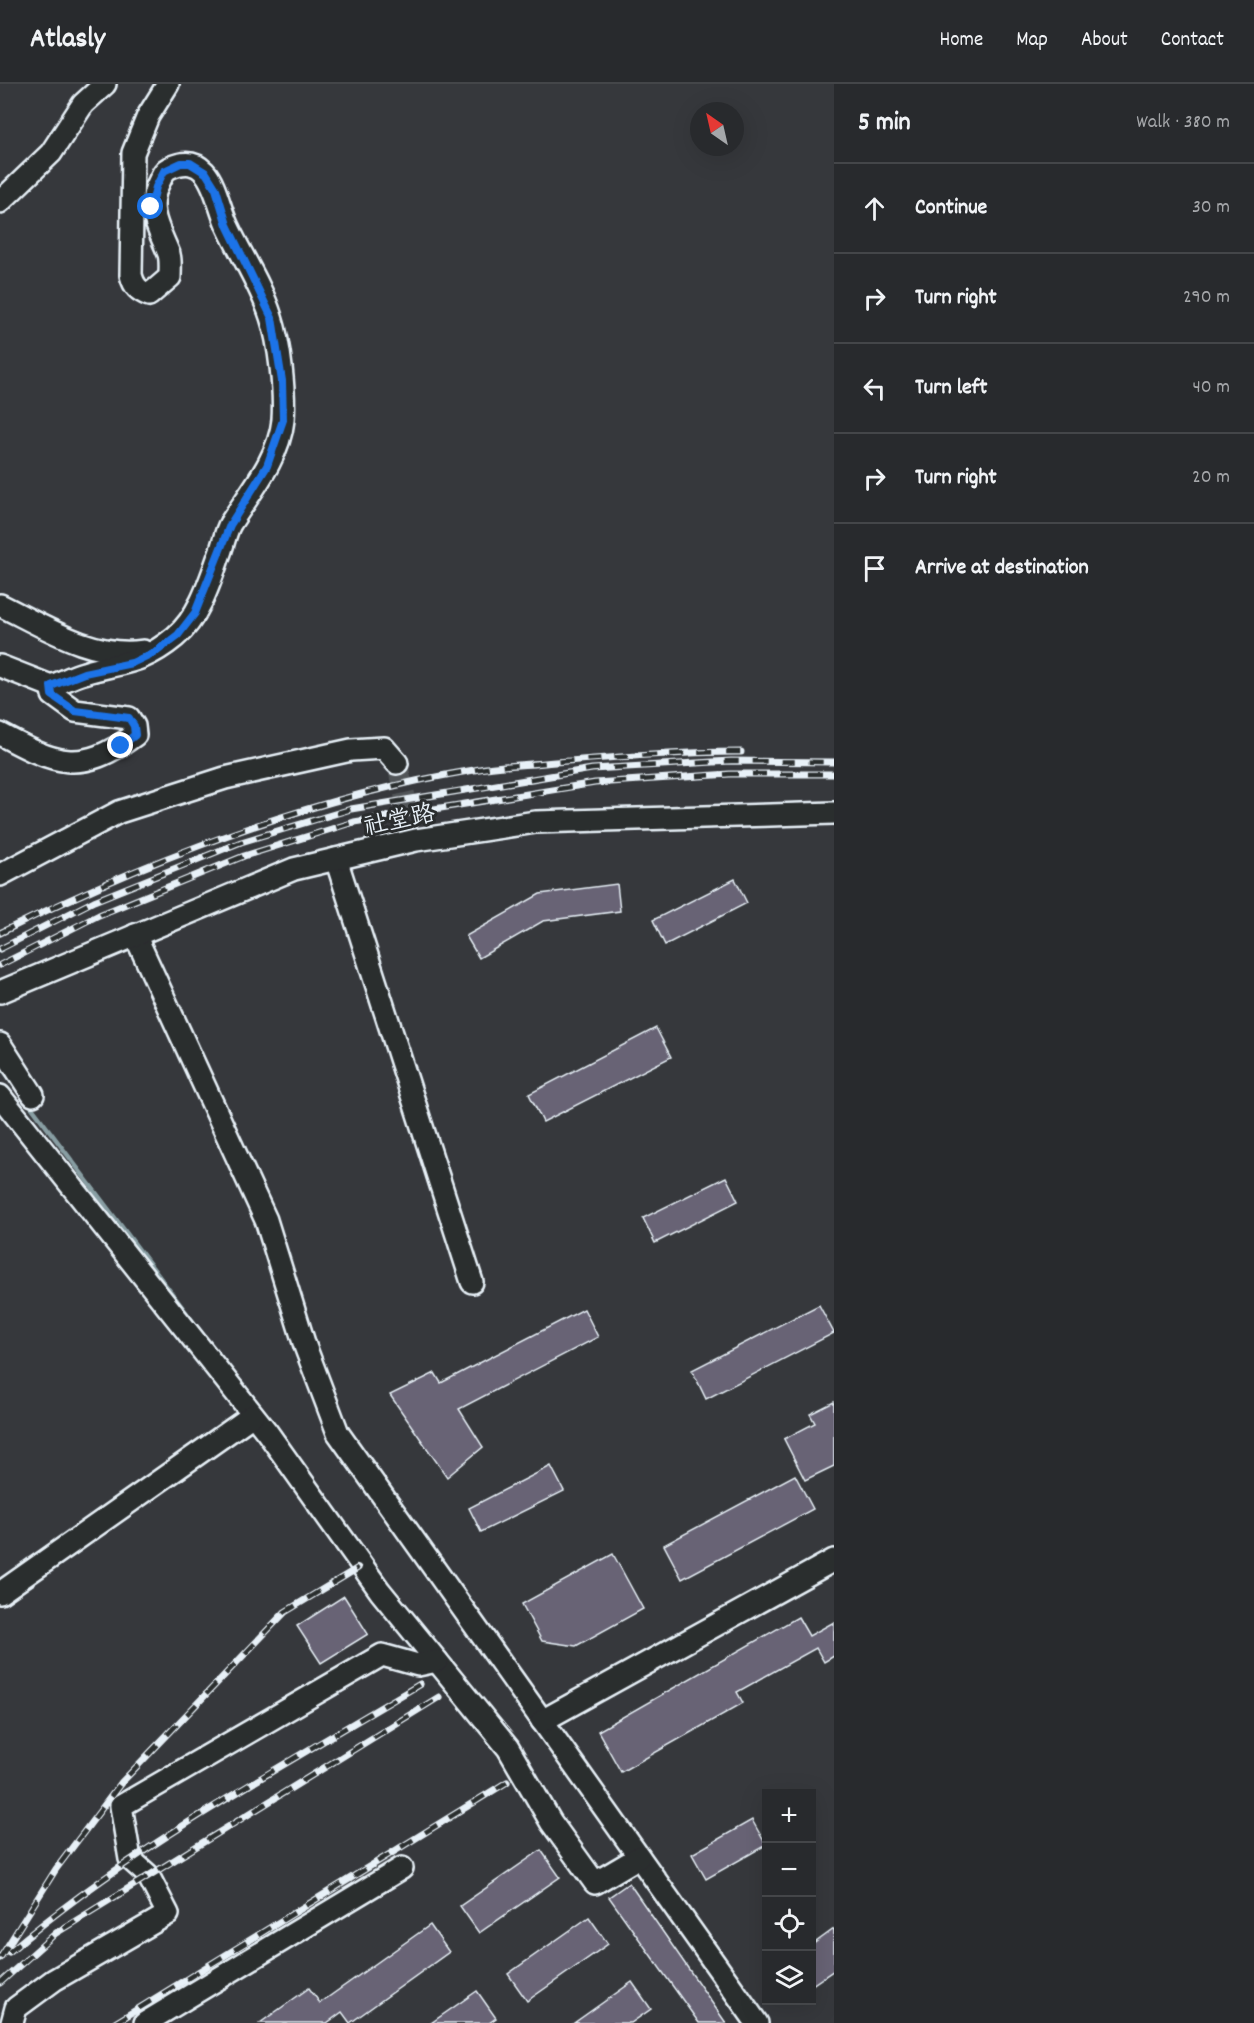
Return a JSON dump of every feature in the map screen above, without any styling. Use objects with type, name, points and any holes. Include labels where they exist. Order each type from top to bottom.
[{"type":"street","points":[[0,202],[51,153],[83,104],[105,84]]},
{"type":"street","points":[[0,666],[51,686],[84,673],[132,663],[157,651],[178,635],[195,613],[230,525],[267,466],[283,420],[282,381],[272,318],[227,225],[216,189],[206,173],[190,163],[181,163],[164,171],[156,187],[151,207],[158,232],[170,257],[170,277],[149,295],[140,291],[134,284],[131,275],[133,153],[148,116],[168,84]]},
{"type":"street","points":[[0,605],[62,635],[98,647],[125,654],[157,651]]},
{"type":"street","points":[[0,734],[44,758],[70,762],[96,756],[121,746],[135,735],[134,726],[129,718],[75,711],[52,695],[51,686]]},
{"type":"street","points":[[0,875],[119,812],[225,778],[351,750],[384,748],[398,763]]},
{"type":"street","name":"社堂路","points":[[0,992],[294,869],[336,859],[413,831],[536,822],[834,813]]},
{"type":"street","points":[[336,859],[472,1282]]},
{"type":"street","points":[[135,935],[266,1220],[305,1346],[338,1433],[758,2023]]},
{"type":"street","points":[[0,1044],[33,1095]]},
{"type":"street","points":[[0,1096],[253,1415],[381,1591],[508,1748],[551,1822],[595,1883],[639,1857]]},
{"type":"street","points":[[0,1593],[253,1415]]},
{"type":"street","points":[[542,1721],[834,1560]]},
{"type":"street","points":[[12,2023],[16,2008],[54,1980],[168,1914],[148,1875],[130,1859],[122,1806],[382,1655],[418,1665],[437,1661]]},
{"type":"street","points":[[145,2023],[402,1868]]},
{"type":"building","points":[[735,879],[747,903],[665,945],[653,920]]},
{"type":"building","points":[[617,884],[620,911],[543,921],[479,958],[466,936],[540,894]]},
{"type":"building","points":[[656,1028],[671,1057],[543,1122],[529,1094]]},
{"type":"building","points":[[726,1177],[738,1201],[655,1243],[643,1218]]},
{"type":"building","points":[[819,1305],[834,1333],[706,1399],[692,1370]]},
{"type":"building","points":[[584,1309],[598,1337],[459,1409],[483,1447],[447,1477],[390,1395],[435,1373],[441,1383]]},
{"type":"building","points":[[834,1402],[834,1466],[805,1480],[784,1439],[815,1423],[810,1414]]},
{"type":"building","points":[[551,1466],[564,1491],[481,1532],[469,1508]]},
{"type":"building","points":[[795,1475],[813,1509],[682,1579],[664,1545]]},
{"type":"building","points":[[613,1554],[643,1609],[576,1646],[542,1641],[522,1604]]},
{"type":"building","points":[[344,1596],[368,1634],[321,1663],[297,1626]]},
{"type":"building","points":[[798,1617],[809,1636],[834,1622],[834,1656],[824,1662],[816,1648],[737,1692],[743,1703],[621,1772],[598,1731]]},
{"type":"building","points":[[752,1820],[762,1838],[762,1847],[706,1879],[692,1854]]},
{"type":"building","points":[[541,1850],[560,1877],[479,1933],[460,1906]]},
{"type":"building","points":[[629,1883],[726,2023],[699,2023],[609,1897]]},
{"type":"building","points":[[589,1917],[608,1944],[527,2001],[508,1974]]},
{"type":"building","points":[[430,1925],[449,1952],[350,2023],[342,2012],[327,2023],[260,2023],[309,1988],[320,2003]]},
{"type":"building","points":[[834,1929],[834,1970],[816,1982],[816,1951],[816,1942]]},
{"type":"building","points":[[632,1982],[651,2009],[631,2023],[574,2023]]},
{"type":"building","points":[[477,1991],[496,2018],[489,2023],[431,2023]]},
{"type":"waterway","points":[[0,1066],[13,1083]]},
{"type":"waterway","points":[[27,1101],[201,1332]]},
{"type":"tunnel","points":[[397,763],[411,822]]},
{"type":"railway","points":[[0,933],[172,856],[231,834],[352,796],[494,767],[648,755],[741,752]]},
{"type":"railway","points":[[0,949],[94,901],[241,842],[351,809],[592,769],[731,761],[834,762]]},
{"type":"railway","points":[[0,965],[99,915],[244,856],[354,822],[595,783],[730,774],[834,774]]},
{"type":"railway","points":[[0,1958],[56,1869],[121,1783],[285,1612],[358,1568]]},
{"type":"railway","points":[[9,1952],[57,1913],[157,1843],[208,1810],[420,1684]]},
{"type":"railway","points":[[0,1983],[56,1933],[439,1697]]},
{"type":"railway","points":[[115,2023],[507,1782]]},
{"type":"route","points":[[121,746],[135,735],[134,726],[129,718],[121,715],[75,711],[52,695],[51,686],[84,673],[132,663],[157,651],[178,635],[195,613],[230,525],[267,466],[278,440],[283,420],[282,381],[272,318],[227,225],[216,189],[206,173],[190,163],[181,163],[164,171],[156,187],[151,207]]}]
